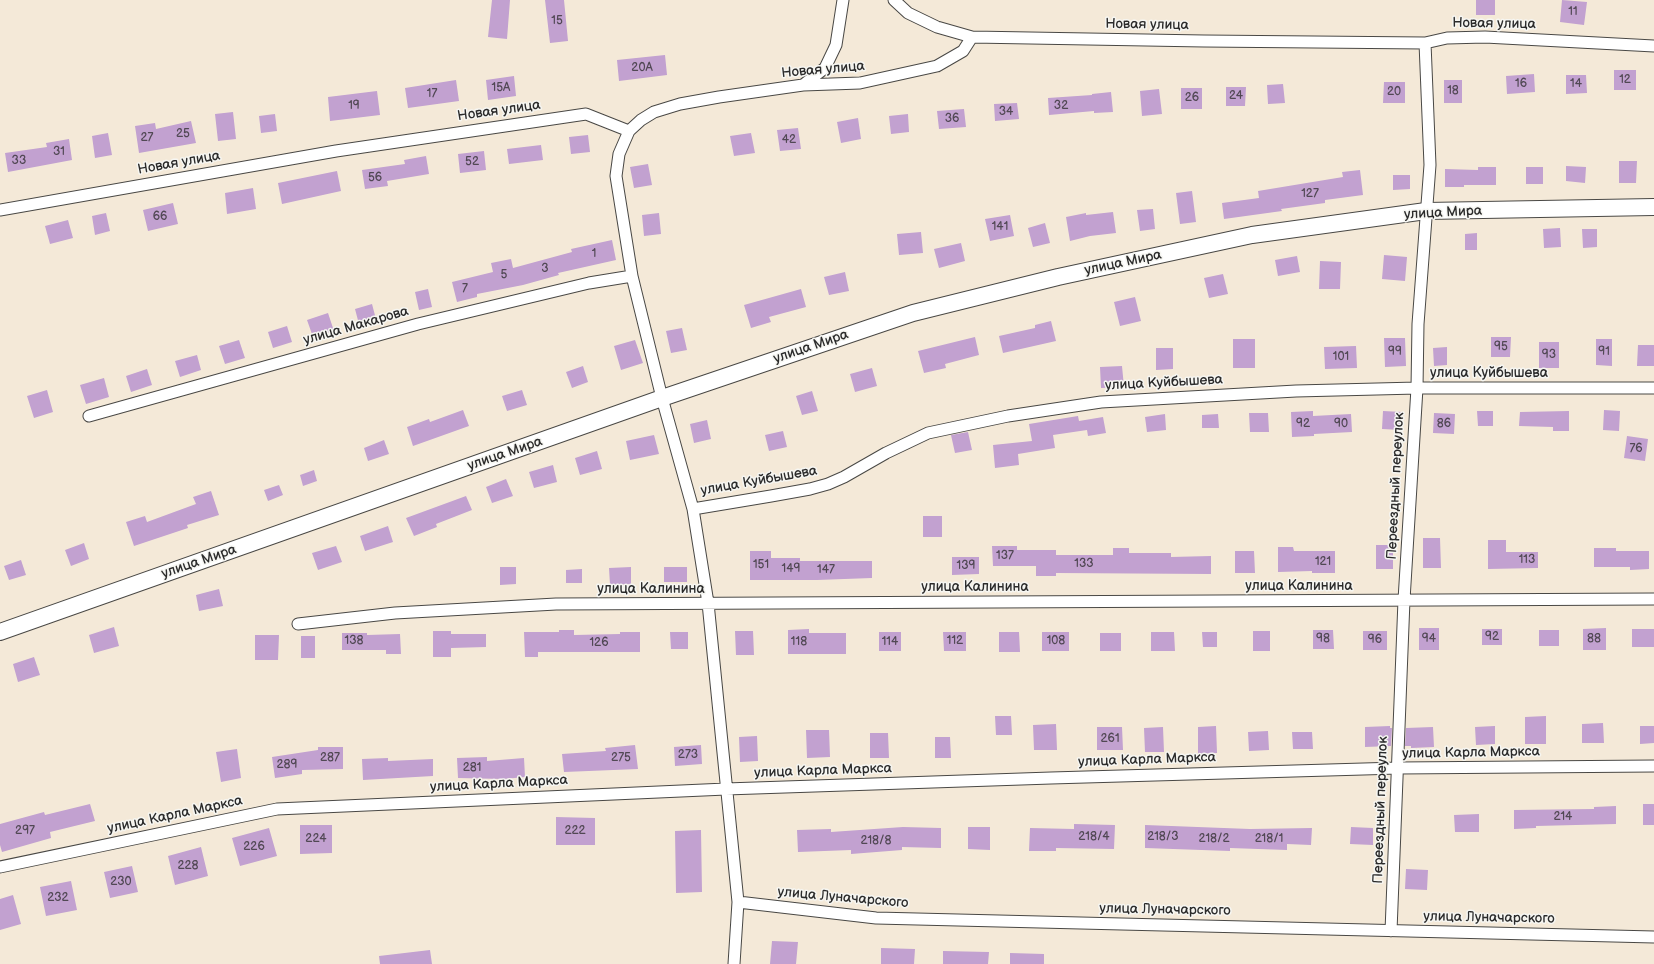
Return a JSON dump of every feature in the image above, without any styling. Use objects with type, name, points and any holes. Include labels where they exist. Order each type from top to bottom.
[{"type":"street","points":[[803,85],[825,68],[836,45],[843,0]]},
{"type":"street","points":[[894,0],[908,13],[937,27],[972,37]]},
{"type":"street","name":"Новая улица","points":[[0,210],[336,151],[586,114],[629,130],[654,112],[680,104],[803,85],[860,83],[937,66],[963,51],[972,37],[1425,43],[1448,38],[1485,37],[1654,46]]},
{"type":"street","name":"Переездный переулок","points":[[1391,931],[1404,600],[1417,388],[1418,324],[1430,165],[1425,43]]},
{"type":"street","points":[[629,130],[619,154],[616,176],[632,276],[662,398],[693,509],[708,603],[738,902],[734,964]]},
{"type":"street","name":"улица Мира","points":[[0,632],[662,398],[913,313],[1043,281],[1252,235],[1426,211],[1654,207]]},
{"type":"street","name":"улица Макарова","points":[[90,416],[418,324],[589,283],[632,276]]},
{"type":"street","name":"улица Куйбышева","points":[[693,509],[779,495],[828,484],[844,477],[886,453],[928,433],[1008,416],[1101,402],[1296,391],[1417,388],[1654,388]]},
{"type":"street","name":"улица Калинина","points":[[298,624],[395,613],[556,604],[1654,599]]},
{"type":"street","name":"улица Карла Маркса","points":[[0,868],[277,809],[726,789],[1398,768],[1654,766]]},
{"type":"street","name":"улица Луначарского","points":[[738,902],[876,918],[1654,937]]},
{"type":"building","points":[[492,0],[510,0],[507,39],[488,37]]},
{"type":"building","points":[[545,0],[564,0],[568,41],[550,43]]},
{"type":"building","points":[[1476,0],[1495,0],[1495,15],[1476,15]]},
{"type":"building","points":[[1562,0],[1587,2],[1584,25],[1560,22]]},
{"type":"building","points":[[665,55],[667,75],[619,81],[617,60]]},
{"type":"building","points":[[1614,70],[1636,70],[1636,90],[1614,90]]},
{"type":"building","points":[[1534,74],[1535,92],[1507,94],[1506,76]]},
{"type":"building","points":[[1566,75],[1586,75],[1587,93],[1566,94]]},
{"type":"building","points":[[514,76],[516,96],[488,100],[486,80]]},
{"type":"building","points":[[456,80],[459,101],[408,108],[405,88]]},
{"type":"building","points":[[1444,80],[1462,80],[1462,103],[1444,103]]},
{"type":"building","points":[[1384,82],[1405,82],[1405,103],[1383,103]]},
{"type":"building","points":[[1283,84],[1285,103],[1268,104],[1267,85]]},
{"type":"building","points":[[1226,87],[1246,87],[1245,106],[1226,106]]},
{"type":"building","points":[[1181,88],[1202,88],[1202,109],[1181,109]]},
{"type":"building","points":[[1159,89],[1162,114],[1142,116],[1140,91]]},
{"type":"building","points":[[377,91],[380,115],[330,121],[328,97]]},
{"type":"building","points":[[1111,92],[1113,112],[1094,113],[1094,111],[1049,115],[1048,98]]},
{"type":"building","points":[[1017,103],[1019,119],[995,121],[994,104]]},
{"type":"building","points":[[964,109],[966,127],[939,129],[937,111]]},
{"type":"building","points":[[233,112],[236,139],[218,141],[215,114]]},
{"type":"building","points":[[275,114],[277,131],[261,133],[259,116]]},
{"type":"building","points":[[908,114],[909,132],[891,134],[889,116]]},
{"type":"building","points":[[858,118],[861,139],[841,143],[837,122]]},
{"type":"building","points":[[191,121],[196,143],[139,153],[135,126],[155,123],[156,129]]},
{"type":"building","points":[[798,128],[801,149],[780,151],[777,130]]},
{"type":"building","points":[[108,133],[112,155],[95,158],[92,136]]},
{"type":"building","points":[[751,133],[755,153],[734,156],[730,136]]},
{"type":"building","points":[[588,135],[590,152],[571,154],[569,137]]},
{"type":"building","points":[[69,139],[72,160],[8,172],[5,153],[47,147],[46,143]]},
{"type":"building","points":[[541,145],[543,160],[509,164],[507,149]]},
{"type":"building","points":[[484,151],[486,170],[460,173],[458,154]]},
{"type":"building","points":[[426,156],[429,174],[387,181],[388,186],[365,189],[362,170],[405,164],[404,160]]},
{"type":"building","points":[[1619,161],[1637,161],[1636,183],[1619,183]]},
{"type":"building","points":[[648,164],[652,185],[634,188],[630,167]]},
{"type":"building","points":[[1566,166],[1586,167],[1585,183],[1566,181]]},
{"type":"building","points":[[1478,167],[1496,167],[1496,185],[1464,185],[1464,187],[1445,187],[1445,169],[1478,170]]},
{"type":"building","points":[[1526,167],[1543,167],[1543,184],[1526,184]]},
{"type":"building","points":[[1360,170],[1363,195],[1325,200],[1325,203],[1281,209],[1282,211],[1224,219],[1222,203],[1259,198],[1258,191],[1343,177],[1342,172]]},
{"type":"building","points":[[337,171],[341,191],[282,204],[278,183]]},
{"type":"building","points":[[1393,175],[1410,175],[1410,189],[1393,190]]},
{"type":"building","points":[[253,188],[256,209],[227,214],[225,193]]},
{"type":"building","points":[[1192,191],[1196,222],[1180,224],[1176,193]]},
{"type":"building","points":[[173,203],[178,224],[148,231],[143,210]]},
{"type":"building","points":[[1153,209],[1155,229],[1140,231],[1137,210]]},
{"type":"building","points":[[1113,212],[1116,233],[1090,236],[1070,241],[1066,217],[1086,213],[1086,215]]},
{"type":"building","points":[[106,213],[110,231],[95,235],[92,216]]},
{"type":"building","points":[[659,213],[661,234],[644,236],[642,215]]},
{"type":"building","points":[[1010,215],[1014,236],[990,241],[985,219]]},
{"type":"building","points":[[68,220],[73,238],[50,244],[45,226]]},
{"type":"building","points":[[1045,223],[1050,243],[1033,247],[1028,228]]},
{"type":"building","points":[[1560,228],[1561,247],[1544,248],[1543,229]]},
{"type":"building","points":[[1582,229],[1597,229],[1597,247],[1583,248]]},
{"type":"building","points":[[921,232],[923,253],[899,255],[897,234]]},
{"type":"building","points":[[1477,233],[1477,250],[1465,250],[1465,234]]},
{"type":"building","points":[[612,240],[616,260],[558,273],[559,275],[523,285],[477,294],[477,297],[457,302],[452,282],[493,272],[491,263],[511,259],[513,268],[572,252],[571,249]]},
{"type":"building","points":[[961,243],[965,261],[939,268],[934,249]]},
{"type":"building","points":[[1384,255],[1407,257],[1405,281],[1382,279]]},
{"type":"building","points":[[1297,256],[1300,272],[1278,276],[1275,260]]},
{"type":"building","points":[[1320,261],[1341,262],[1340,289],[1319,289]]},
{"type":"building","points":[[845,272],[849,291],[829,295],[824,277]]},
{"type":"building","points":[[1223,274],[1228,294],[1209,298],[1204,278]]},
{"type":"building","points":[[428,289],[432,307],[419,310],[415,292]]},
{"type":"building","points":[[801,289],[806,307],[769,317],[771,322],[751,328],[744,305]]},
{"type":"building","points":[[1135,297],[1141,321],[1120,326],[1114,302]]},
{"type":"building","points":[[372,304],[377,323],[360,328],[355,309]]},
{"type":"building","points":[[328,313],[334,331],[313,337],[307,320]]},
{"type":"building","points":[[1051,321],[1056,341],[1003,353],[999,336],[1035,328],[1035,325]]},
{"type":"building","points":[[287,326],[292,342],[273,348],[268,332]]},
{"type":"building","points":[[682,328],[687,350],[671,353],[666,331]]},
{"type":"building","points":[[975,337],[979,355],[945,364],[946,368],[924,373],[918,351]]},
{"type":"building","points":[[1491,337],[1511,337],[1510,357],[1491,357]]},
{"type":"building","points":[[1384,338],[1405,338],[1406,366],[1385,367]]},
{"type":"building","points":[[1233,339],[1255,339],[1255,368],[1233,368]]},
{"type":"building","points":[[1596,339],[1612,339],[1612,366],[1596,365]]},
{"type":"building","points":[[239,340],[245,358],[225,364],[219,346]]},
{"type":"building","points":[[635,340],[643,363],[621,370],[614,346]]},
{"type":"building","points":[[1539,342],[1559,342],[1559,368],[1539,368]]},
{"type":"building","points":[[1638,345],[1654,345],[1654,366],[1637,366]]},
{"type":"building","points":[[1356,346],[1357,368],[1325,369],[1324,347]]},
{"type":"building","points":[[1447,347],[1447,365],[1434,366],[1433,348]]},
{"type":"building","points":[[1156,348],[1173,348],[1173,369],[1156,370]]},
{"type":"building","points":[[197,355],[201,370],[180,377],[175,361]]},
{"type":"building","points":[[583,366],[588,382],[572,388],[566,372]]},
{"type":"building","points":[[1122,366],[1124,387],[1101,388],[1100,367]]},
{"type":"building","points":[[872,368],[877,386],[855,392],[850,374]]},
{"type":"building","points":[[147,369],[152,385],[131,392],[126,376]]},
{"type":"building","points":[[104,378],[109,397],[86,404],[80,385]]},
{"type":"building","points":[[47,390],[53,412],[34,418],[27,396]]},
{"type":"building","points":[[522,390],[527,405],[507,411],[502,396]]},
{"type":"building","points":[[812,391],[818,411],[802,415],[796,396]]},
{"type":"building","points":[[463,410],[469,426],[413,446],[407,427],[429,419],[430,422]]},
{"type":"building","points":[[1604,410],[1620,411],[1619,431],[1603,430]]},
{"type":"building","points":[[1313,411],[1313,416],[1351,414],[1352,432],[1292,437],[1291,412]]},
{"type":"building","points":[[1383,411],[1402,412],[1401,430],[1382,429]]},
{"type":"building","points":[[1477,411],[1493,411],[1493,426],[1478,426]]},
{"type":"building","points":[[1569,411],[1569,431],[1553,431],[1553,427],[1519,426],[1520,412]]},
{"type":"building","points":[[1249,413],[1268,413],[1269,432],[1250,432]]},
{"type":"building","points":[[1434,413],[1455,414],[1454,434],[1433,433]]},
{"type":"building","points":[[1165,414],[1166,430],[1147,432],[1145,417]]},
{"type":"building","points":[[1218,414],[1219,428],[1202,428],[1202,415]]},
{"type":"building","points":[[1078,416],[1079,421],[1103,417],[1106,433],[1088,436],[1087,430],[1053,435],[1055,448],[1018,454],[1019,465],[995,468],[993,445],[1032,441],[1029,424]]},
{"type":"building","points":[[707,420],[711,439],[694,443],[690,424]]},
{"type":"building","points":[[783,431],[787,447],[769,451],[765,435]]},
{"type":"building","points":[[968,432],[972,450],[955,453],[951,435]]},
{"type":"building","points":[[654,435],[659,454],[630,460],[626,441]]},
{"type":"building","points":[[1627,436],[1648,439],[1645,461],[1624,458]]},
{"type":"building","points":[[384,440],[389,454],[368,461],[364,448]]},
{"type":"building","points":[[597,451],[602,469],[580,475],[575,458]]},
{"type":"building","points":[[553,465],[557,482],[534,488],[529,472]]},
{"type":"building","points":[[314,470],[317,481],[303,486],[300,475]]},
{"type":"building","points":[[506,479],[513,496],[492,503],[486,487]]},
{"type":"building","points":[[279,485],[283,495],[268,501],[264,490]]},
{"type":"building","points":[[211,491],[219,515],[187,525],[188,528],[134,546],[126,522],[145,516],[147,522],[196,504],[193,497]]},
{"type":"building","points":[[466,496],[472,510],[436,524],[437,527],[414,536],[406,518]]},
{"type":"building","points":[[923,516],[942,516],[942,537],[923,537]]},
{"type":"building","points":[[388,526],[393,542],[365,551],[360,536]]},
{"type":"building","points":[[1423,538],[1440,538],[1441,568],[1423,568]]},
{"type":"building","points":[[1488,540],[1506,540],[1506,552],[1538,552],[1538,568],[1488,569]]},
{"type":"building","points":[[84,543],[89,559],[71,566],[65,550]]},
{"type":"building","points":[[1376,545],[1393,545],[1393,569],[1376,569]]},
{"type":"building","points":[[336,546],[342,562],[318,570],[312,553]]},
{"type":"building","points":[[992,546],[1017,546],[1017,550],[1056,550],[1056,555],[1113,555],[1113,548],[1129,548],[1129,553],[1171,553],[1171,557],[1211,556],[1211,574],[1056,573],[1056,576],[1036,576],[1036,566],[993,566]]},
{"type":"building","points":[[1278,547],[1293,547],[1294,551],[1335,551],[1335,573],[1312,573],[1312,571],[1278,572]]},
{"type":"building","points":[[1594,548],[1616,548],[1616,551],[1649,551],[1649,569],[1630,570],[1630,567],[1594,567]]},
{"type":"building","points":[[750,551],[771,551],[771,558],[800,558],[800,561],[872,561],[872,578],[750,580]]},
{"type":"building","points":[[1235,551],[1254,551],[1255,573],[1235,573]]},
{"type":"building","points":[[952,557],[979,557],[979,574],[952,575]]},
{"type":"building","points":[[21,560],[26,575],[9,580],[4,566]]},
{"type":"building","points":[[500,567],[516,567],[516,584],[500,585]]},
{"type":"building","points":[[631,567],[631,584],[610,585],[609,568]]},
{"type":"building","points":[[664,567],[687,567],[687,582],[664,582]]},
{"type":"building","points":[[582,569],[582,583],[566,583],[566,570]]},
{"type":"building","points":[[219,589],[223,606],[199,611],[196,595]]},
{"type":"building","points":[[114,627],[119,646],[94,653],[89,635]]},
{"type":"building","points":[[1419,628],[1439,628],[1439,650],[1419,650]]},
{"type":"building","points":[[1606,628],[1606,650],[1583,650],[1583,629]]},
{"type":"building","points":[[809,629],[809,633],[846,633],[846,654],[788,654],[788,630]]},
{"type":"building","points":[[1482,629],[1502,629],[1502,645],[1482,645]]},
{"type":"building","points":[[1632,629],[1654,629],[1654,647],[1632,647]]},
{"type":"building","points":[[559,630],[574,630],[574,635],[640,632],[640,652],[538,652],[538,657],[525,657],[524,632],[559,632]]},
{"type":"building","points":[[1313,630],[1333,630],[1334,649],[1313,649]]},
{"type":"building","points":[[1539,630],[1559,630],[1559,646],[1539,646]]},
{"type":"building","points":[[433,631],[451,631],[451,634],[486,634],[486,647],[451,648],[451,657],[433,657]]},
{"type":"building","points":[[735,631],[753,631],[754,655],[736,655]]},
{"type":"building","points":[[1253,631],[1270,631],[1270,651],[1253,651]]},
{"type":"building","points":[[1363,631],[1387,631],[1387,650],[1363,650]]},
{"type":"building","points":[[670,632],[688,632],[688,649],[671,649]]},
{"type":"building","points":[[879,632],[901,632],[901,651],[879,651]]},
{"type":"building","points":[[943,632],[966,632],[966,651],[944,651]]},
{"type":"building","points":[[999,632],[1019,632],[1020,652],[999,652]]},
{"type":"building","points":[[1042,632],[1069,632],[1069,651],[1042,651]]},
{"type":"building","points":[[1151,632],[1174,632],[1175,651],[1151,651]]},
{"type":"building","points":[[1202,632],[1217,632],[1217,647],[1203,647]]},
{"type":"building","points":[[342,633],[367,633],[367,635],[400,634],[401,654],[386,654],[386,650],[342,650]]},
{"type":"building","points":[[1100,633],[1121,633],[1121,651],[1100,651]]},
{"type":"building","points":[[255,635],[279,635],[278,660],[255,660]]},
{"type":"building","points":[[301,636],[315,636],[315,658],[301,658]]},
{"type":"building","points":[[34,657],[40,675],[18,682],[13,664]]},
{"type":"building","points":[[995,716],[1011,716],[1012,735],[996,735]]},
{"type":"building","points":[[1546,716],[1546,744],[1525,744],[1525,717]]},
{"type":"building","points":[[1603,723],[1604,743],[1582,743],[1582,724]]},
{"type":"building","points":[[1056,724],[1057,750],[1034,750],[1033,725]]},
{"type":"building","points":[[1216,726],[1217,753],[1198,754],[1198,727]]},
{"type":"building","points":[[1390,726],[1390,728],[1392,728],[1391,746],[1365,747],[1365,727]]},
{"type":"building","points":[[1495,726],[1495,744],[1476,745],[1475,727]]},
{"type":"building","points":[[1640,726],[1654,726],[1654,743],[1640,744]]},
{"type":"building","points":[[1097,727],[1122,727],[1123,750],[1097,750]]},
{"type":"building","points":[[1163,727],[1164,752],[1145,752],[1144,728]]},
{"type":"building","points":[[1433,727],[1434,747],[1411,748],[1411,746],[1405,746],[1406,728]]},
{"type":"building","points":[[806,730],[829,730],[830,757],[807,758]]},
{"type":"building","points":[[1268,731],[1269,750],[1249,751],[1248,732]]},
{"type":"building","points":[[1292,732],[1312,732],[1313,749],[1293,749]]},
{"type":"building","points":[[870,733],[888,733],[889,758],[870,758]]},
{"type":"building","points":[[757,736],[758,761],[740,762],[739,737]]},
{"type":"building","points":[[935,737],[950,737],[951,758],[935,758]]},
{"type":"building","points":[[635,745],[638,769],[564,772],[562,754],[606,751],[605,748]]},
{"type":"building","points":[[701,745],[702,764],[675,766],[674,747]]},
{"type":"building","points":[[318,747],[343,747],[343,769],[302,770],[302,774],[275,778],[272,757],[318,750]]},
{"type":"building","points":[[237,749],[241,778],[221,782],[216,752]]},
{"type":"building","points":[[487,757],[487,761],[524,758],[525,777],[504,779],[458,778],[457,758]]},
{"type":"building","points":[[388,758],[388,761],[433,759],[433,776],[363,780],[362,759]]},
{"type":"building","points":[[90,804],[95,821],[50,832],[51,838],[2,852],[0,845],[0,824],[44,812],[45,815]]},
{"type":"building","points":[[1643,804],[1654,804],[1654,825],[1643,825]]},
{"type":"building","points":[[1616,806],[1616,824],[1536,826],[1536,828],[1514,829],[1514,810],[1594,809],[1594,807]]},
{"type":"building","points":[[1479,814],[1479,832],[1455,832],[1454,815]]},
{"type":"building","points":[[556,817],[595,818],[595,845],[556,845]]},
{"type":"building","points":[[1074,824],[1115,825],[1114,849],[1056,848],[1056,851],[1029,851],[1030,828],[1074,829]]},
{"type":"building","points":[[300,825],[332,825],[332,853],[300,854]]},
{"type":"building","points":[[1145,825],[1250,829],[1312,828],[1311,845],[1287,844],[1287,850],[1230,848],[1230,851],[1145,848]]},
{"type":"building","points":[[903,827],[941,828],[941,848],[902,847],[902,850],[851,854],[851,850],[798,852],[797,830],[831,829],[831,832]]},
{"type":"building","points":[[968,827],[990,827],[990,850],[968,849]]},
{"type":"building","points":[[1351,827],[1373,828],[1373,845],[1350,844]]},
{"type":"building","points":[[269,828],[277,856],[240,866],[232,838]]},
{"type":"building","points":[[701,830],[702,892],[676,893],[675,831]]},
{"type":"building","points":[[201,847],[208,876],[175,885],[168,856]]},
{"type":"building","points":[[132,866],[138,892],[110,898],[104,872]]},
{"type":"building","points":[[1406,869],[1428,870],[1427,890],[1405,889]]},
{"type":"building","points":[[71,881],[77,910],[46,916],[40,887]]},
{"type":"building","points":[[13,895],[21,924],[0,930],[0,899]]},
{"type":"building","points":[[772,941],[798,942],[796,964],[770,964]]},
{"type":"building","points":[[881,948],[915,949],[914,964],[881,964]]},
{"type":"building","points":[[430,950],[432,964],[380,964],[379,956]]},
{"type":"building","points":[[943,951],[989,952],[988,964],[943,964]]},
{"type":"building","points":[[1010,953],[1044,954],[1044,964],[1010,964]]}]
